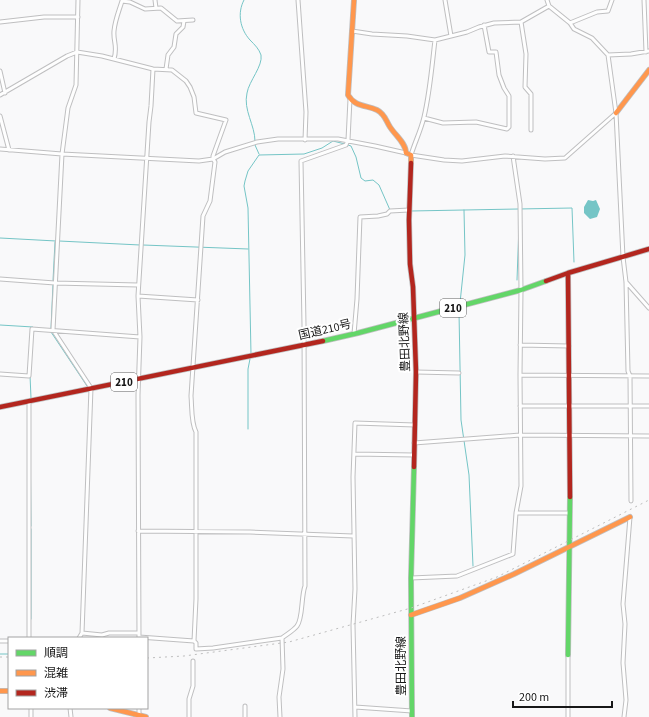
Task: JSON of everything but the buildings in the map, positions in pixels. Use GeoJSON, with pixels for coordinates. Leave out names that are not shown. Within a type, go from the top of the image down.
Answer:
{"type":"FeatureCollection","features":[{"type":"Feature","properties":{"kind":"main road"},"geometry":{"type":"LineString","coordinates":[[354,0],[348,95],[350,99],[359,105],[371,108],[383,114],[390,127],[402,142],[406,153],[411,155]]}},
{"type":"Feature","properties":{"kind":"main road"},"geometry":{"type":"LineString","coordinates":[[616,113],[649,70]]}},
{"type":"Feature","properties":{"kind":"main road","name":"豊田北野線"},"geometry":{"type":"LineString","coordinates":[[411,155],[409,210],[410,264],[413,287],[416,372],[411,578],[412,717]]}},
{"type":"Feature","properties":{"kind":"main road","name":"国道210号"},"geometry":{"type":"LineString","coordinates":[[0,407],[138,378],[254,356],[354,334],[521,290],[568,273],[649,249]]}},
{"type":"Feature","properties":{"kind":"main road"},"geometry":{"type":"LineString","coordinates":[[568,273],[570,546],[568,655]]}},
{"type":"Feature","properties":{"kind":"main road"},"geometry":{"type":"LineString","coordinates":[[411,615],[460,598],[514,574],[630,517]]}},
{"type":"Feature","properties":{"kind":"main road"},"geometry":{"type":"LineString","coordinates":[[114,709],[146,717]]}},
{"type":"Feature","properties":{"kind":"street"},"geometry":{"type":"LineString","coordinates":[[78,0],[76,85],[68,108],[62,154],[53,330],[91,388],[82,633],[80,637]]}},
{"type":"Feature","properties":{"kind":"street"},"geometry":{"type":"LineString","coordinates":[[114,59],[116,50],[114,33],[115,22],[122,0],[145,9],[161,8],[177,21],[193,20]]}},
{"type":"Feature","properties":{"kind":"street"},"geometry":{"type":"LineString","coordinates":[[155,0],[156,8]]}},
{"type":"Feature","properties":{"kind":"street"},"geometry":{"type":"LineString","coordinates":[[298,0],[306,112],[305,140]]}},
{"type":"Feature","properties":{"kind":"street"},"geometry":{"type":"LineString","coordinates":[[445,0],[451,36]]}},
{"type":"Feature","properties":{"kind":"street"},"geometry":{"type":"LineString","coordinates":[[547,0],[549,6],[570,23],[574,29],[579,33],[592,38],[608,55],[616,113],[623,257],[626,282],[628,371],[630,376],[631,406],[632,501]]}},
{"type":"Feature","properties":{"kind":"street"},"geometry":{"type":"LineString","coordinates":[[570,23],[597,12],[608,11],[612,0]]}},
{"type":"Feature","properties":{"kind":"street"},"geometry":{"type":"LineString","coordinates":[[608,55],[631,54],[647,51],[644,0]]}},
{"type":"Feature","properties":{"kind":"street"},"geometry":{"type":"LineString","coordinates":[[352,31],[435,40],[467,32],[484,25],[521,22],[549,6]]}},
{"type":"Feature","properties":{"kind":"street"},"geometry":{"type":"LineString","coordinates":[[0,22],[78,17]]}},
{"type":"Feature","properties":{"kind":"street"},"geometry":{"type":"LineString","coordinates":[[166,69],[168,55],[174,47],[176,34],[183,28],[184,21]]}},
{"type":"Feature","properties":{"kind":"street"},"geometry":{"type":"LineString","coordinates":[[521,22],[526,54],[525,87],[531,94],[531,130]]}},
{"type":"Feature","properties":{"kind":"street"},"geometry":{"type":"LineString","coordinates":[[424,118],[443,123],[476,122],[507,129],[509,127],[509,96],[499,75],[496,52],[489,52],[484,25]]}},
{"type":"Feature","properties":{"kind":"street"},"geometry":{"type":"LineString","coordinates":[[435,40],[424,118],[411,155],[444,160],[462,160],[497,156],[545,159],[565,158],[616,113]]}},
{"type":"Feature","properties":{"kind":"street"},"geometry":{"type":"LineString","coordinates":[[0,95],[67,56],[77,52],[114,59],[152,69],[166,69],[177,73],[186,81],[194,97],[196,113],[226,120],[213,159],[215,162],[210,201],[203,216],[190,396],[193,409],[193,427],[196,432],[196,599],[194,641],[196,643],[196,649],[282,638],[298,626],[305,586],[304,345],[301,161],[346,145],[348,140],[350,99]]}},
{"type":"Feature","properties":{"kind":"street"},"geometry":{"type":"LineString","coordinates":[[139,636],[138,378],[140,337],[138,285],[148,122],[151,106],[152,69]]}},
{"type":"Feature","properties":{"kind":"street"},"geometry":{"type":"LineString","coordinates":[[0,71],[5,93]]}},
{"type":"Feature","properties":{"kind":"street"},"geometry":{"type":"LineString","coordinates":[[0,116],[9,150]]}},
{"type":"Feature","properties":{"kind":"street"},"geometry":{"type":"LineString","coordinates":[[0,149],[62,154],[199,161],[213,159],[225,152],[256,142],[278,139],[338,139],[406,153]]}},
{"type":"Feature","properties":{"kind":"street"},"geometry":{"type":"LineString","coordinates":[[411,578],[457,576],[514,554],[516,513],[520,486],[521,290],[520,204],[514,156]]}},
{"type":"Feature","properties":{"kind":"street"},"geometry":{"type":"LineString","coordinates":[[354,334],[357,299],[360,217],[378,216],[386,214],[390,211],[409,210]]}},
{"type":"Feature","properties":{"kind":"street"},"geometry":{"type":"LineString","coordinates":[[0,279],[55,283],[138,285]]}},
{"type":"Feature","properties":{"kind":"street"},"geometry":{"type":"LineString","coordinates":[[626,282],[649,308]]}},
{"type":"Feature","properties":{"kind":"street"},"geometry":{"type":"LineString","coordinates":[[138,296],[198,300]]}},
{"type":"Feature","properties":{"kind":"street"},"geometry":{"type":"LineString","coordinates":[[0,374],[29,376],[32,329],[140,337]]}},
{"type":"Feature","properties":{"kind":"street"},"geometry":{"type":"LineString","coordinates":[[520,345],[569,346]]}},
{"type":"Feature","properties":{"kind":"street"},"geometry":{"type":"LineString","coordinates":[[416,372],[459,373]]}},
{"type":"Feature","properties":{"kind":"street"},"geometry":{"type":"LineString","coordinates":[[520,375],[649,376]]}},
{"type":"Feature","properties":{"kind":"street"},"geometry":{"type":"LineString","coordinates":[[29,402],[29,637]]}},
{"type":"Feature","properties":{"kind":"street"},"geometry":{"type":"LineString","coordinates":[[520,406],[649,406]]}},
{"type":"Feature","properties":{"kind":"street"},"geometry":{"type":"LineString","coordinates":[[355,717],[353,625],[355,589],[353,477],[355,423],[415,425]]}},
{"type":"Feature","properties":{"kind":"street"},"geometry":{"type":"LineString","coordinates":[[414,443],[520,435],[649,436]]}},
{"type":"Feature","properties":{"kind":"street"},"geometry":{"type":"LineString","coordinates":[[354,454],[414,455]]}},
{"type":"Feature","properties":{"kind":"street"},"geometry":{"type":"LineString","coordinates":[[516,513],[569,513]]}},
{"type":"Feature","properties":{"kind":"street"},"geometry":{"type":"LineString","coordinates":[[624,717],[626,700],[623,662],[625,624],[623,604],[630,517]]}},
{"type":"Feature","properties":{"kind":"street"},"geometry":{"type":"LineString","coordinates":[[138,531],[196,531],[354,536]]}},
{"type":"Feature","properties":{"kind":"street"},"geometry":{"type":"LineString","coordinates":[[82,633],[102,635],[109,633],[194,641]]}},
{"type":"Feature","properties":{"kind":"street"},"geometry":{"type":"LineString","coordinates":[[280,717],[279,697],[283,669],[282,638]]}},
{"type":"Feature","properties":{"kind":"street"},"geometry":{"type":"LineString","coordinates":[[568,655],[568,717]]}},
{"type":"Feature","properties":{"kind":"street"},"geometry":{"type":"LineString","coordinates":[[189,717],[189,698],[193,686],[193,661]]}},
{"type":"Feature","properties":{"kind":"street"},"geometry":{"type":"LineString","coordinates":[[245,706],[245,717]]}},
{"type":"Feature","properties":{"kind":"street"},"geometry":{"type":"LineString","coordinates":[[355,707],[412,710]]}},
{"type":"Feature","properties":{"kind":"water"},"geometry":{"type":"Polygon","coordinates":[[[588,200],[596,200],[600,209],[597,217],[590,219],[584,213],[584,207],[588,200]]]}},
{"type":"Feature","properties":{"kind":"waterway"},"geometry":{"type":"LineString","coordinates":[[244,0],[240,15],[242,26],[247,36],[257,47],[261,55],[260,64],[248,88],[246,99],[255,141]]}},
{"type":"Feature","properties":{"kind":"waterway"},"geometry":{"type":"LineString","coordinates":[[251,354],[248,208],[244,186],[248,171],[259,155],[304,154],[322,148],[333,141],[345,144]]}},
{"type":"Feature","properties":{"kind":"waterway"},"geometry":{"type":"LineString","coordinates":[[255,145],[259,154]]}},
{"type":"Feature","properties":{"kind":"waterway"},"geometry":{"type":"LineString","coordinates":[[348,145],[351,146],[356,157],[361,178],[365,181],[373,180],[379,185],[390,210]]}},
{"type":"Feature","properties":{"kind":"waterway"},"geometry":{"type":"LineString","coordinates":[[411,211],[572,208],[574,262]]}},
{"type":"Feature","properties":{"kind":"waterway"},"geometry":{"type":"LineString","coordinates":[[460,303],[465,255],[464,210]]}},
{"type":"Feature","properties":{"kind":"waterway"},"geometry":{"type":"LineString","coordinates":[[517,280],[519,225]]}},
{"type":"Feature","properties":{"kind":"waterway"},"geometry":{"type":"LineString","coordinates":[[0,238],[56,241]]}},
{"type":"Feature","properties":{"kind":"waterway"},"geometry":{"type":"LineString","coordinates":[[59,241],[140,245]]}},
{"type":"Feature","properties":{"kind":"waterway"},"geometry":{"type":"LineString","coordinates":[[53,281],[55,242]]}},
{"type":"Feature","properties":{"kind":"waterway"},"geometry":{"type":"LineString","coordinates":[[143,245],[248,249]]}},
{"type":"Feature","properties":{"kind":"waterway"},"geometry":{"type":"LineString","coordinates":[[51,329],[53,284]]}},
{"type":"Feature","properties":{"kind":"waterway"},"geometry":{"type":"LineString","coordinates":[[459,312],[461,420],[469,475],[473,566]]}},
{"type":"Feature","properties":{"kind":"waterway"},"geometry":{"type":"LineString","coordinates":[[0,325],[33,328]]}},
{"type":"Feature","properties":{"kind":"waterway"},"geometry":{"type":"LineString","coordinates":[[51,332],[87,386]]}},
{"type":"Feature","properties":{"kind":"waterway"},"geometry":{"type":"LineString","coordinates":[[248,429],[248,369],[250,359]]}},
{"type":"Feature","properties":{"kind":"waterway"},"geometry":{"type":"LineString","coordinates":[[30,375],[31,398]]}},
{"type":"Feature","properties":{"kind":"waterway"},"geometry":{"type":"LineString","coordinates":[[30,427],[31,526]]}},
{"type":"Feature","properties":{"kind":"waterway"},"geometry":{"type":"LineString","coordinates":[[31,529],[31,619]]}},
{"type":"Feature","properties":{"kind":"waterway"},"geometry":{"type":"LineString","coordinates":[[0,654],[8,654]]}},
{"type":"Feature","properties":{"kind":"railway"},"geometry":{"type":"LineString","coordinates":[[148,658],[184,656],[289,642],[411,608],[497,577],[649,500]]}},
{"type":"Feature","properties":{"kind":"railway"},"geometry":{"type":"LineString","coordinates":[[0,657],[8,657]]}},
{"type":"Feature","properties":{"kind":"traffic: fast"},"geometry":{"type":"LineString","coordinates":[[323,341],[521,290],[546,281]]}},
{"type":"Feature","properties":{"kind":"traffic: fast"},"geometry":{"type":"LineString","coordinates":[[412,717],[411,578],[414,467]]}},
{"type":"Feature","properties":{"kind":"traffic: fast"},"geometry":{"type":"LineString","coordinates":[[568,655],[570,497]]}},
{"type":"Feature","properties":{"kind":"traffic: slow"},"geometry":{"type":"LineString","coordinates":[[354,0],[348,95],[357,104],[377,110],[382,114],[402,142],[406,149],[406,153],[411,155],[411,163]]}},
{"type":"Feature","properties":{"kind":"traffic: slow"},"geometry":{"type":"LineString","coordinates":[[616,113],[649,70]]}},
{"type":"Feature","properties":{"kind":"traffic: slow"},"geometry":{"type":"LineString","coordinates":[[411,615],[460,598],[514,574],[630,517]]}},
{"type":"Feature","properties":{"kind":"traffic: slow"},"geometry":{"type":"LineString","coordinates":[[0,691],[8,691]]}},
{"type":"Feature","properties":{"kind":"traffic: slow"},"geometry":{"type":"LineString","coordinates":[[114,709],[146,717]]}},
{"type":"Feature","properties":{"kind":"traffic: jam"},"geometry":{"type":"LineString","coordinates":[[411,163],[409,220],[410,264],[413,287],[416,372],[414,467]]}},
{"type":"Feature","properties":{"kind":"traffic: jam"},"geometry":{"type":"LineString","coordinates":[[546,281],[649,249]]}},
{"type":"Feature","properties":{"kind":"traffic: jam"},"geometry":{"type":"LineString","coordinates":[[568,273],[570,497]]}},
{"type":"Feature","properties":{"kind":"traffic: jam"},"geometry":{"type":"LineString","coordinates":[[0,407],[323,341]]}}]}
